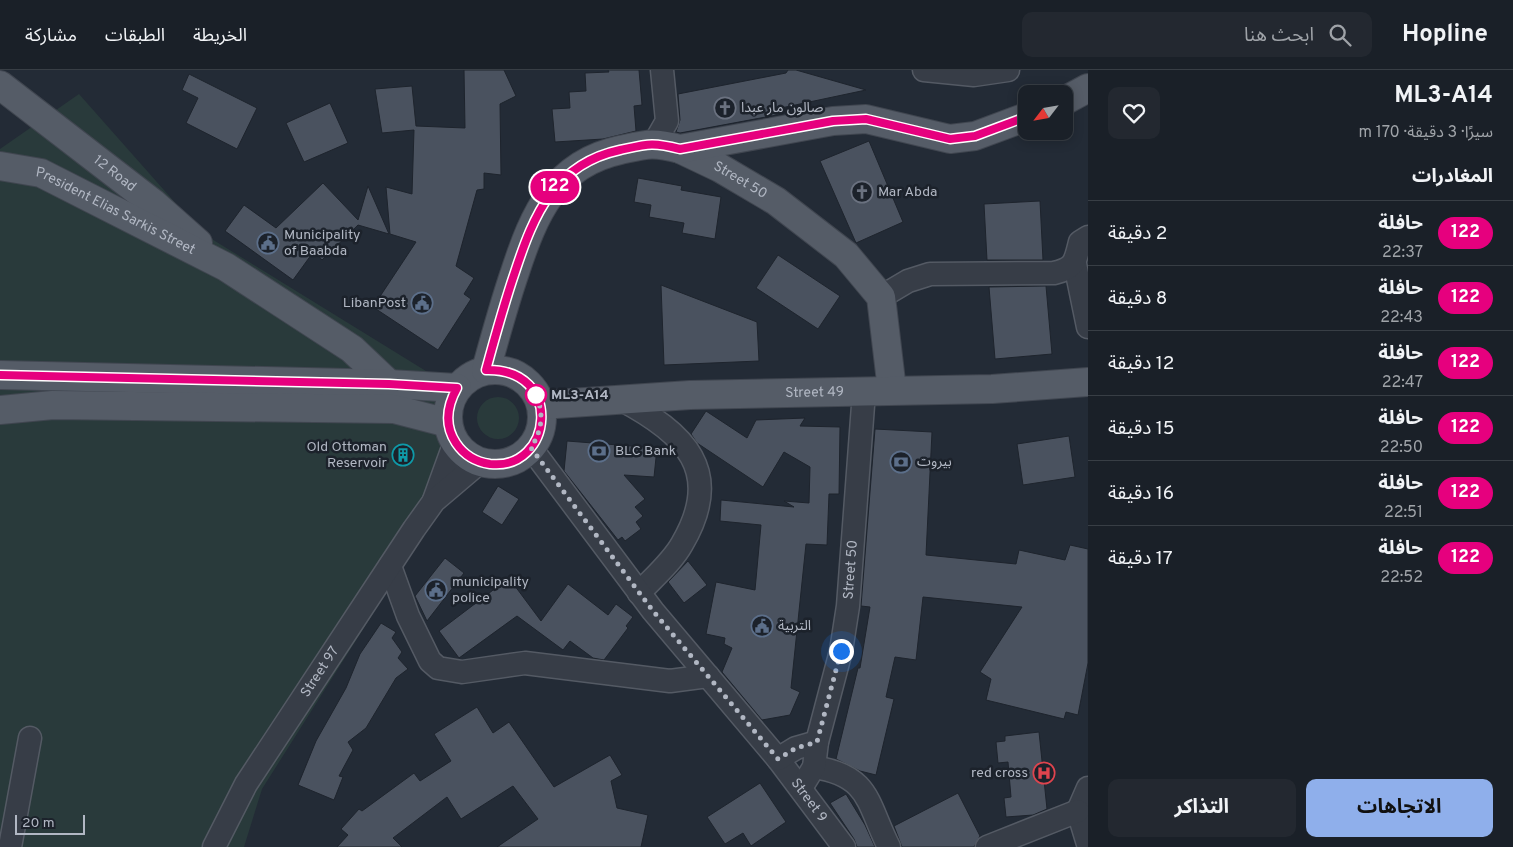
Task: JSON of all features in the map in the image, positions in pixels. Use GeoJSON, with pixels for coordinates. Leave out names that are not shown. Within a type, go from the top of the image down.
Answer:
{"type":"FeatureCollection","features":[{"type":"Feature","properties":{"kind":"main road","name":"12 Road"},"geometry":{"type":"LineString","coordinates":[[0,85],[153,203],[226,267]]}},
{"type":"Feature","properties":{"kind":"main road"},"geometry":{"type":"LineString","coordinates":[[1073,96],[1088,88]]}},
{"type":"Feature","properties":{"kind":"main road"},"geometry":{"type":"LineString","coordinates":[[486,370],[500,316],[530,228],[552,190],[563,178],[593,158],[606,153],[667,146],[833,121],[866,119],[950,139],[975,136],[1018,120]]}},
{"type":"Feature","properties":{"kind":"main road","name":"Street 50"},"geometry":{"type":"LineString","coordinates":[[667,146],[720,168],[776,201],[846,255],[881,297]]}},
{"type":"Feature","properties":{"kind":"main road","name":"President Elias Sarkis Street"},"geometry":{"type":"LineString","coordinates":[[0,166],[41,173],[226,267]]}},
{"type":"Feature","properties":{"kind":"main road"},"geometry":{"type":"LineString","coordinates":[[226,267],[352,349],[392,396],[451,432],[471,458],[480,462],[497,464],[510,462],[522,456],[531,448],[539,434],[542,420],[541,404],[535,392],[526,381],[514,373],[486,370],[475,374],[457,388],[449,405],[451,432]]}},
{"type":"Feature","properties":{"kind":"main road"},"geometry":{"type":"LineString","coordinates":[[881,297],[892,390]]}},
{"type":"Feature","properties":{"kind":"main road"},"geometry":{"type":"LineString","coordinates":[[0,375],[392,396]]}},
{"type":"Feature","properties":{"kind":"main road","name":"Street 49"},"geometry":{"type":"LineString","coordinates":[[541,404],[700,394],[992,389],[1088,382]]}},
{"type":"Feature","properties":{"kind":"main road"},"geometry":{"type":"LineString","coordinates":[[0,410],[53,405],[392,396],[457,388]]}},
{"type":"Feature","properties":{"kind":"street"},"geometry":{"type":"LineString","coordinates":[[662,70],[667,121],[667,146]]}},
{"type":"Feature","properties":{"kind":"street"},"geometry":{"type":"LineString","coordinates":[[924,70],[974,75],[1008,70]]}},
{"type":"Feature","properties":{"kind":"street"},"geometry":{"type":"LineString","coordinates":[[1088,237],[1080,242],[1075,264],[1088,327]]}},
{"type":"Feature","properties":{"kind":"street"},"geometry":{"type":"LineString","coordinates":[[881,297],[908,281],[930,274],[1054,273],[1066,270],[1075,264]]}},
{"type":"Feature","properties":{"kind":"street","name":"Street 50"},"geometry":{"type":"LineString","coordinates":[[802,788],[814,767],[817,742],[841,651],[848,606],[864,392]]}},
{"type":"Feature","properties":{"kind":"street"},"geometry":{"type":"LineString","coordinates":[[620,400],[666,427],[688,452],[700,474],[701,503],[682,545],[639,593]]}},
{"type":"Feature","properties":{"kind":"street","name":"Street 97"},"geometry":{"type":"LineString","coordinates":[[434,501],[451,432]]}},
{"type":"Feature","properties":{"kind":"street","name":"Street 9"},"geometry":{"type":"LineString","coordinates":[[531,448],[639,593],[802,788],[844,847]]}},
{"type":"Feature","properties":{"kind":"street","name":"Street 97"},"geometry":{"type":"LineString","coordinates":[[214,847],[246,784],[434,501],[480,462]]}},
{"type":"Feature","properties":{"kind":"street"},"geometry":{"type":"LineString","coordinates":[[390,566],[408,616],[430,661],[438,668],[462,672],[525,662],[670,681],[708,676]]}},
{"type":"Feature","properties":{"kind":"street"},"geometry":{"type":"LineString","coordinates":[[10,847],[30,738]]}},
{"type":"Feature","properties":{"kind":"street"},"geometry":{"type":"LineString","coordinates":[[778,759],[796,748],[817,742]]}},
{"type":"Feature","properties":{"kind":"street"},"geometry":{"type":"LineString","coordinates":[[814,767],[837,770],[856,783],[874,808],[889,847]]}},
{"type":"Feature","properties":{"kind":"street"},"geometry":{"type":"LineString","coordinates":[[1088,788],[1078,811],[1088,844]]}},
{"type":"Feature","properties":{"kind":"street"},"geometry":{"type":"LineString","coordinates":[[987,847],[1078,811]]}},
{"type":"Feature","properties":{"kind":"shaded area"},"geometry":{"type":"Polygon","coordinates":[[[79,94],[202,233],[447,384],[465,468],[262,789],[244,847],[0,847],[0,149],[79,94]]]}},
{"type":"Feature","properties":{"kind":"shaded area"},"geometry":{"type":"Polygon","coordinates":[[[502,397],[510,400],[516,406],[519,418],[516,430],[510,436],[494,439],[486,436],[480,430],[477,414],[480,406],[486,400],[502,397]]]}},
{"type":"Feature","properties":{"kind":"building"},"geometry":{"type":"Polygon","coordinates":[[[464,70],[504,70],[516,96],[500,104],[501,175],[484,173],[484,189],[477,190],[456,266],[474,278],[464,294],[471,299],[438,350],[373,307],[416,242],[390,234],[386,187],[412,194],[414,130],[382,133],[375,89],[412,86],[416,126],[465,128],[464,70]]]}},
{"type":"Feature","properties":{"kind":"building"},"geometry":{"type":"Polygon","coordinates":[[[608,70],[639,70],[642,105],[634,106],[636,131],[603,139],[555,142],[552,109],[570,108],[569,92],[586,91],[585,73],[609,72],[608,70]]]}},
{"type":"Feature","properties":{"kind":"building","name":"صالون مار عبدا"},"geometry":{"type":"Polygon","coordinates":[[[788,70],[796,70],[866,90],[781,108],[782,114],[680,133],[676,132],[680,120],[678,94],[786,73],[788,70]]]}},
{"type":"Feature","properties":{"kind":"building"},"geometry":{"type":"Polygon","coordinates":[[[189,74],[257,108],[237,149],[186,123],[198,98],[182,90],[189,74]]]}},
{"type":"Feature","properties":{"kind":"building"},"geometry":{"type":"Polygon","coordinates":[[[330,103],[348,143],[304,162],[286,123],[330,103]]]}},
{"type":"Feature","properties":{"kind":"building","name":"Mar Abda"},"geometry":{"type":"Polygon","coordinates":[[[869,141],[903,222],[856,243],[820,161],[869,141]]]}},
{"type":"Feature","properties":{"kind":"building"},"geometry":{"type":"Polygon","coordinates":[[[638,178],[682,186],[681,190],[721,197],[715,239],[682,233],[684,223],[649,217],[651,205],[634,202],[638,178]]]}},
{"type":"Feature","properties":{"kind":"building"},"geometry":{"type":"Polygon","coordinates":[[[323,183],[358,220],[368,186],[389,234],[358,225],[322,260],[314,251],[293,280],[225,231],[244,205],[276,228],[323,183]]]}},
{"type":"Feature","properties":{"kind":"building"},"geometry":{"type":"Polygon","coordinates":[[[1040,201],[1043,260],[987,260],[984,204],[1040,201]]]}},
{"type":"Feature","properties":{"kind":"building"},"geometry":{"type":"Polygon","coordinates":[[[778,255],[840,296],[818,329],[756,288],[778,255]]]}},
{"type":"Feature","properties":{"kind":"building"},"geometry":{"type":"Polygon","coordinates":[[[661,285],[757,322],[759,361],[664,365],[661,285]]]}},
{"type":"Feature","properties":{"kind":"building"},"geometry":{"type":"Polygon","coordinates":[[[1046,286],[1052,354],[995,359],[989,287],[1046,286]]]}},
{"type":"Feature","properties":{"kind":"building"},"geometry":{"type":"Polygon","coordinates":[[[706,411],[747,438],[756,420],[805,418],[800,426],[840,427],[839,494],[829,494],[827,545],[806,544],[791,688],[800,692],[790,715],[762,720],[722,672],[732,648],[724,644],[725,638],[706,634],[716,582],[755,590],[761,525],[720,521],[721,500],[794,507],[784,501],[809,503],[810,467],[784,452],[763,487],[697,443],[691,434],[706,411]]]}},
{"type":"Feature","properties":{"kind":"building"},"geometry":{"type":"Polygon","coordinates":[[[875,429],[932,432],[926,555],[1016,564],[1019,550],[1065,560],[1070,545],[1088,549],[1088,663],[1078,715],[1066,712],[1064,719],[986,700],[991,679],[980,672],[1022,607],[923,597],[916,660],[895,657],[886,697],[894,699],[876,775],[860,771],[836,759],[858,668],[860,668],[870,607],[861,606],[875,429]]]}},
{"type":"Feature","properties":{"kind":"building"},"geometry":{"type":"Polygon","coordinates":[[[1069,436],[1075,477],[1023,485],[1017,444],[1069,436]]]}},
{"type":"Feature","properties":{"kind":"building"},"geometry":{"type":"Polygon","coordinates":[[[567,441],[657,448],[654,477],[624,475],[645,499],[635,507],[643,516],[636,522],[641,529],[625,541],[622,537],[618,540],[564,471],[567,441]]]}},
{"type":"Feature","properties":{"kind":"building"},"geometry":{"type":"Polygon","coordinates":[[[498,486],[519,499],[502,525],[482,512],[498,486]]]}},
{"type":"Feature","properties":{"kind":"building","name":"municipality police"},"geometry":{"type":"Polygon","coordinates":[[[445,558],[464,573],[427,621],[415,596],[445,558]]]}},
{"type":"Feature","properties":{"kind":"building"},"geometry":{"type":"Polygon","coordinates":[[[688,561],[707,585],[684,603],[668,582],[688,561]]]}},
{"type":"Feature","properties":{"kind":"building"},"geometry":{"type":"Polygon","coordinates":[[[509,578],[541,621],[568,584],[608,615],[616,604],[633,617],[626,626],[628,628],[604,660],[593,658],[570,641],[563,650],[517,616],[459,658],[439,631],[509,578]]]}},
{"type":"Feature","properties":{"kind":"building"},"geometry":{"type":"Polygon","coordinates":[[[381,623],[396,632],[392,638],[402,652],[398,658],[408,669],[396,678],[366,728],[348,742],[353,750],[339,776],[343,777],[334,800],[298,785],[316,741],[346,688],[360,654],[381,623]]]}},
{"type":"Feature","properties":{"kind":"building"},"geometry":{"type":"Polygon","coordinates":[[[477,707],[493,733],[509,722],[554,787],[610,755],[622,775],[611,781],[617,808],[648,815],[641,847],[497,847],[538,819],[513,786],[461,819],[447,797],[393,838],[402,847],[337,847],[348,835],[341,829],[359,809],[362,811],[414,773],[420,781],[451,761],[434,734],[477,707]]]}},
{"type":"Feature","properties":{"kind":"building"},"geometry":{"type":"Polygon","coordinates":[[[1039,732],[1047,809],[1033,815],[1006,817],[1004,798],[1011,797],[1008,762],[998,763],[996,742],[1005,741],[1005,736],[1039,732]]]}},
{"type":"Feature","properties":{"kind":"building"},"geometry":{"type":"Polygon","coordinates":[[[760,783],[786,822],[751,846],[743,833],[725,844],[707,817],[760,783]]]}},
{"type":"Feature","properties":{"kind":"building"},"geometry":{"type":"Polygon","coordinates":[[[958,793],[980,836],[974,847],[902,847],[894,826],[958,793]]]}},
{"type":"Feature","properties":{"kind":"building"},"geometry":{"type":"Polygon","coordinates":[[[846,794],[865,825],[875,847],[857,847],[854,839],[830,803],[846,794]]]}},
{"type":"Feature","properties":{"kind":"bus line","name":"122"},"geometry":{"type":"LineString","coordinates":[[0,375],[255,380],[457,388],[448,410],[448,423],[452,437],[460,449],[471,458],[484,463],[510,462],[522,456],[531,448],[539,434],[542,420],[541,404],[535,392],[526,381],[514,373],[486,370],[500,316],[530,228],[552,190],[563,178],[579,167],[593,158],[606,153],[655,142],[680,149],[833,121],[866,119],[894,124],[921,134],[950,139],[975,136],[1018,120]]}},
{"type":"Feature","properties":{"kind":"place","name":"صالون مار عبدا"},"geometry":{"type":"Point","coordinates":[725,108]}},
{"type":"Feature","properties":{"kind":"place","name":"Mar Abda"},"geometry":{"type":"Point","coordinates":[862,192]}},
{"type":"Feature","properties":{"kind":"place","name":"Municipality of Baabda"},"geometry":{"type":"Point","coordinates":[268,243]}},
{"type":"Feature","properties":{"kind":"place","name":"LibanPost"},"geometry":{"type":"Point","coordinates":[422,303]}},
{"type":"Feature","properties":{"kind":"place","name":"ML3-A14"},"geometry":{"type":"Point","coordinates":[536,395]}},
{"type":"Feature","properties":{"kind":"place","name":"BLC Bank"},"geometry":{"type":"Point","coordinates":[599,451]}},
{"type":"Feature","properties":{"kind":"place","name":"Old Ottoman Reservoir"},"geometry":{"type":"Point","coordinates":[403,455]}},
{"type":"Feature","properties":{"kind":"place","name":"بيروت"},"geometry":{"type":"Point","coordinates":[901,462]}},
{"type":"Feature","properties":{"kind":"place","name":"municipality police"},"geometry":{"type":"Point","coordinates":[436,590]}},
{"type":"Feature","properties":{"kind":"place","name":"التربية"},"geometry":{"type":"Point","coordinates":[762,626]}},
{"type":"Feature","properties":{"kind":"place","name":"red cross"},"geometry":{"type":"Point","coordinates":[1044,773]}},
{"type":"Feature","properties":{"kind":"route"},"geometry":{"type":"LineString","coordinates":[[536,395],[535,392],[541,404],[542,420],[539,434],[531,448],[653,611],[778,759],[796,748],[817,742],[841,651]]}}]}
